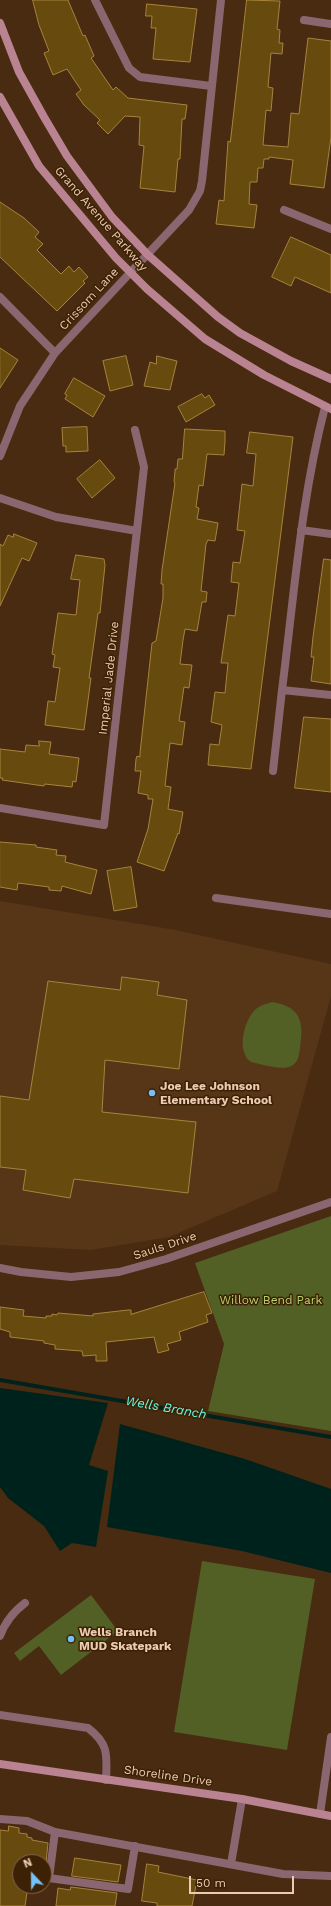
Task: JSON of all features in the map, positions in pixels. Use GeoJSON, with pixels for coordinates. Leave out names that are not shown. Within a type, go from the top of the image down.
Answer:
{"type":"FeatureCollection","features":[{"type":"Feature","properties":{"kind":"street"},"geometry":{"type":"LineString","coordinates":[[95,0],[129,68],[140,77],[211,86]]}},
{"type":"Feature","properties":{"kind":"street","name":"Crissom Lane"},"geometry":{"type":"LineString","coordinates":[[0,456],[20,406],[55,353],[189,210],[200,191],[221,0]]}},
{"type":"Feature","properties":{"kind":"street"},"geometry":{"type":"LineString","coordinates":[[304,20],[331,24]]}},
{"type":"Feature","properties":{"kind":"street","name":"Grand Avenue Parkway"},"geometry":{"type":"LineString","coordinates":[[0,23],[20,72],[68,156],[112,217],[148,255],[185,290],[240,333],[291,361],[331,379]]}},
{"type":"Feature","properties":{"kind":"street","name":"Grand Avenue Parkway"},"geometry":{"type":"LineString","coordinates":[[0,97],[39,166],[130,273],[205,339],[264,376],[328,408]]}},
{"type":"Feature","properties":{"kind":"street"},"geometry":{"type":"LineString","coordinates":[[284,210],[331,229]]}},
{"type":"Feature","properties":{"kind":"street"},"geometry":{"type":"LineString","coordinates":[[0,297],[55,353]]}},
{"type":"Feature","properties":{"kind":"street"},"geometry":{"type":"LineString","coordinates":[[272,771],[301,530],[315,448],[328,408]]}},
{"type":"Feature","properties":{"kind":"street","name":"Imperial Jade Drive"},"geometry":{"type":"LineString","coordinates":[[0,808],[104,825],[144,467],[135,430]]}},
{"type":"Feature","properties":{"kind":"street"},"geometry":{"type":"LineString","coordinates":[[0,498],[56,517],[137,531]]}},
{"type":"Feature","properties":{"kind":"street"},"geometry":{"type":"LineString","coordinates":[[301,530],[331,534]]}},
{"type":"Feature","properties":{"kind":"street"},"geometry":{"type":"LineString","coordinates":[[282,690],[331,695]]}},
{"type":"Feature","properties":{"kind":"street"},"geometry":{"type":"LineString","coordinates":[[216,898],[331,914]]}},
{"type":"Feature","properties":{"kind":"street","name":"Sauls Drive"},"geometry":{"type":"LineString","coordinates":[[0,1268],[21,1272],[72,1277],[119,1272],[166,1259],[331,1202]]}},
{"type":"Feature","properties":{"kind":"street"},"geometry":{"type":"LineString","coordinates":[[0,1636],[3,1627],[15,1610],[25,1603]]}},
{"type":"Feature","properties":{"kind":"street"},"geometry":{"type":"LineString","coordinates":[[0,1715],[88,1728],[105,1746],[107,1754],[106,1780]]}},
{"type":"Feature","properties":{"kind":"street"},"geometry":{"type":"LineString","coordinates":[[320,1814],[329,1766],[331,1737]]}},
{"type":"Feature","properties":{"kind":"street","name":"Shoreline Drive"},"geometry":{"type":"LineString","coordinates":[[0,1764],[242,1799],[331,1816]]}},
{"type":"Feature","properties":{"kind":"street"},"geometry":{"type":"LineString","coordinates":[[231,1864],[242,1799]]}},
{"type":"Feature","properties":{"kind":"street"},"geometry":{"type":"LineString","coordinates":[[0,1819],[27,1821],[55,1832],[283,1874],[331,1876]]}},
{"type":"Feature","properties":{"kind":"street"},"geometry":{"type":"LineString","coordinates":[[55,1832],[49,1878],[128,1889],[135,1846]]}},
{"type":"Feature","properties":{"kind":"shaded area","name":"Joe Lee Johnson Elementary School"},"geometry":{"type":"Polygon","coordinates":[[[0,901],[176,930],[331,964],[331,996],[277,1191],[169,1237],[91,1250],[0,1245],[0,901]]]}},
{"type":"Feature","properties":{"kind":"green space"},"geometry":{"type":"Polygon","coordinates":[[[272,1002],[282,1004],[295,1012],[301,1023],[301,1038],[298,1057],[296,1062],[289,1067],[278,1068],[251,1062],[246,1057],[244,1051],[243,1036],[251,1015],[259,1007],[272,1002]]]}},
{"type":"Feature","properties":{"kind":"green space","name":"Willow Bend Park"},"geometry":{"type":"Polygon","coordinates":[[[331,1216],[331,1431],[208,1411],[224,1344],[195,1263],[331,1216]]]}},
{"type":"Feature","properties":{"kind":"green space"},"geometry":{"type":"Polygon","coordinates":[[[202,1561],[315,1579],[287,1750],[174,1732],[202,1561]]]}},
{"type":"Feature","properties":{"kind":"green space","name":"Wells Branch MUD Skatepark"},"geometry":{"type":"Polygon","coordinates":[[[91,1595],[118,1631],[61,1675],[39,1646],[20,1661],[14,1653],[91,1595]]]}},
{"type":"Feature","properties":{"kind":"water"},"geometry":{"type":"Polygon","coordinates":[[[0,1388],[108,1403],[89,1465],[108,1471],[96,1547],[72,1543],[60,1551],[44,1526],[8,1498],[0,1487],[0,1388]]]}},
{"type":"Feature","properties":{"kind":"water"},"geometry":{"type":"Polygon","coordinates":[[[120,1424],[245,1459],[331,1489],[331,1573],[242,1551],[107,1527],[120,1424]]]}},
{"type":"Feature","properties":{"kind":"building"},"geometry":{"type":"Polygon","coordinates":[[[33,0],[68,0],[83,36],[85,35],[94,56],[91,58],[113,90],[116,87],[128,98],[187,105],[185,119],[182,119],[180,159],[178,159],[175,192],[140,188],[144,146],[139,145],[140,117],[125,116],[108,134],[97,123],[100,120],[84,105],[76,94],[81,90],[67,69],[53,75],[44,53],[49,51],[39,25],[33,0]]]}},
{"type":"Feature","properties":{"kind":"building"},"geometry":{"type":"Polygon","coordinates":[[[247,0],[280,1],[277,29],[280,30],[279,43],[283,43],[282,54],[271,53],[268,87],[273,88],[271,111],[266,110],[263,145],[288,147],[291,113],[299,114],[308,38],[331,41],[331,137],[324,188],[290,184],[293,160],[269,157],[269,159],[264,159],[263,168],[258,168],[257,182],[250,182],[249,204],[257,205],[254,228],[216,224],[219,200],[224,201],[228,141],[230,142],[247,0]]]}},
{"type":"Feature","properties":{"kind":"building"},"geometry":{"type":"Polygon","coordinates":[[[147,4],[197,9],[190,62],[153,59],[156,28],[151,28],[152,16],[146,16],[147,4]]]}},
{"type":"Feature","properties":{"kind":"building"},"geometry":{"type":"Polygon","coordinates":[[[0,202],[24,218],[39,232],[35,237],[43,244],[37,250],[61,274],[69,266],[74,272],[79,267],[88,277],[83,281],[85,283],[57,311],[0,257],[0,202]]]}},
{"type":"Feature","properties":{"kind":"building"},"geometry":{"type":"Polygon","coordinates":[[[291,237],[331,255],[331,293],[295,277],[291,286],[272,277],[291,237]]]}},
{"type":"Feature","properties":{"kind":"building"},"geometry":{"type":"Polygon","coordinates":[[[0,348],[18,360],[0,388],[0,348]]]}},
{"type":"Feature","properties":{"kind":"building"},"geometry":{"type":"Polygon","coordinates":[[[126,356],[133,385],[110,391],[103,361],[126,356]]]}},
{"type":"Feature","properties":{"kind":"building"},"geometry":{"type":"Polygon","coordinates":[[[157,356],[177,361],[170,390],[144,386],[150,362],[156,364],[157,356]]]}},
{"type":"Feature","properties":{"kind":"building"},"geometry":{"type":"Polygon","coordinates":[[[74,378],[105,396],[93,417],[65,399],[67,395],[65,394],[74,378]]]}},
{"type":"Feature","properties":{"kind":"building"},"geometry":{"type":"Polygon","coordinates":[[[202,394],[205,398],[209,395],[215,405],[186,422],[178,407],[202,394]]]}},
{"type":"Feature","properties":{"kind":"building"},"geometry":{"type":"Polygon","coordinates":[[[87,427],[88,451],[66,452],[66,446],[63,446],[62,428],[87,427]]]}},
{"type":"Feature","properties":{"kind":"building"},"geometry":{"type":"Polygon","coordinates":[[[185,429],[225,431],[225,441],[224,455],[207,454],[203,486],[199,485],[196,507],[199,508],[197,519],[218,523],[215,541],[208,540],[206,544],[201,591],[207,592],[206,602],[202,602],[197,631],[185,629],[183,640],[180,664],[192,665],[189,688],[184,687],[179,721],[185,722],[182,745],[170,743],[165,786],[171,787],[168,809],[183,812],[179,834],[178,833],[164,871],[137,862],[148,829],[153,799],[148,799],[148,795],[138,793],[141,771],[135,771],[137,756],[140,757],[152,643],[156,641],[163,598],[163,584],[161,584],[162,570],[175,483],[175,469],[177,469],[178,459],[182,459],[185,429]]]}},
{"type":"Feature","properties":{"kind":"building"},"geometry":{"type":"Polygon","coordinates":[[[250,432],[293,437],[251,769],[208,765],[210,744],[219,745],[222,725],[211,722],[215,692],[225,693],[228,663],[221,663],[228,615],[235,616],[239,583],[231,582],[233,562],[240,563],[245,531],[237,530],[242,484],[253,486],[256,454],[247,453],[250,432]]]}},
{"type":"Feature","properties":{"kind":"building"},"geometry":{"type":"Polygon","coordinates":[[[100,460],[115,478],[92,498],[77,479],[100,460]]]}},
{"type":"Feature","properties":{"kind":"building"},"geometry":{"type":"Polygon","coordinates":[[[14,534],[37,543],[29,561],[22,558],[0,606],[0,544],[3,546],[8,535],[13,537],[14,534]]]}},
{"type":"Feature","properties":{"kind":"building"},"geometry":{"type":"Polygon","coordinates":[[[76,555],[104,559],[105,565],[100,613],[98,613],[89,678],[91,678],[84,730],[45,725],[48,701],[55,702],[60,668],[53,667],[55,655],[52,654],[58,613],[76,615],[80,580],[71,579],[76,555]]]}},
{"type":"Feature","properties":{"kind":"building"},"geometry":{"type":"Polygon","coordinates":[[[324,559],[331,560],[331,684],[311,681],[314,657],[311,657],[313,637],[324,559]]]}},
{"type":"Feature","properties":{"kind":"building"},"geometry":{"type":"Polygon","coordinates":[[[304,717],[331,719],[331,792],[295,788],[304,717]]]}},
{"type":"Feature","properties":{"kind":"building"},"geometry":{"type":"Polygon","coordinates":[[[39,741],[51,742],[49,754],[79,758],[76,782],[73,781],[72,787],[45,784],[44,786],[2,780],[3,778],[0,778],[0,749],[25,752],[26,745],[39,746],[39,741]]]}},
{"type":"Feature","properties":{"kind":"building"},"geometry":{"type":"Polygon","coordinates":[[[0,842],[36,845],[36,847],[57,850],[56,855],[66,856],[65,862],[97,870],[91,894],[62,886],[61,891],[49,890],[49,887],[18,883],[17,890],[0,887],[0,842]]]}},
{"type":"Feature","properties":{"kind":"building"},"geometry":{"type":"Polygon","coordinates":[[[131,867],[137,907],[114,911],[107,871],[131,867]]]}},
{"type":"Feature","properties":{"kind":"building"},"geometry":{"type":"Polygon","coordinates":[[[122,977],[159,982],[157,995],[187,1000],[179,1069],[105,1060],[102,1112],[196,1122],[188,1193],[74,1179],[70,1198],[23,1190],[26,1170],[0,1167],[0,1096],[29,1100],[48,981],[120,990],[122,977]]]}},
{"type":"Feature","properties":{"kind":"building"},"geometry":{"type":"Polygon","coordinates":[[[204,1292],[212,1313],[206,1315],[208,1322],[179,1332],[181,1340],[167,1344],[169,1350],[158,1353],[154,1337],[106,1342],[107,1361],[96,1361],[96,1355],[83,1356],[82,1351],[55,1349],[55,1345],[44,1343],[44,1341],[10,1337],[10,1332],[0,1329],[0,1307],[24,1310],[23,1316],[46,1318],[46,1316],[52,1316],[52,1314],[57,1315],[58,1313],[93,1316],[93,1314],[131,1310],[131,1314],[204,1292]]]}},
{"type":"Feature","properties":{"kind":"building"},"geometry":{"type":"Polygon","coordinates":[[[9,1826],[19,1828],[19,1833],[27,1834],[27,1837],[32,1838],[32,1840],[48,1843],[47,1854],[12,1854],[12,1894],[27,1894],[25,1906],[0,1906],[0,1830],[8,1831],[9,1826]]]}},
{"type":"Feature","properties":{"kind":"building"},"geometry":{"type":"Polygon","coordinates":[[[75,1858],[121,1865],[118,1882],[72,1876],[75,1858]]]}},
{"type":"Feature","properties":{"kind":"building"},"geometry":{"type":"Polygon","coordinates":[[[147,1864],[159,1866],[158,1872],[197,1880],[192,1906],[157,1906],[157,1903],[142,1901],[147,1864]]]}},
{"type":"Feature","properties":{"kind":"building"},"geometry":{"type":"Polygon","coordinates":[[[71,1887],[117,1893],[115,1906],[56,1906],[58,1888],[70,1890],[71,1887]]]}},
{"type":"Feature","properties":{"kind":"waterway","name":"Wells Branch"},"geometry":{"type":"LineString","coordinates":[[0,1380],[331,1437]]}},
{"type":"Feature","properties":{"kind":"place","name":"Joe Lee Johnson Elementary School"},"geometry":{"type":"Point","coordinates":[152,1093]}},
{"type":"Feature","properties":{"kind":"place","name":"Wells Branch MUD Skatepark"},"geometry":{"type":"Point","coordinates":[71,1639]}}]}
